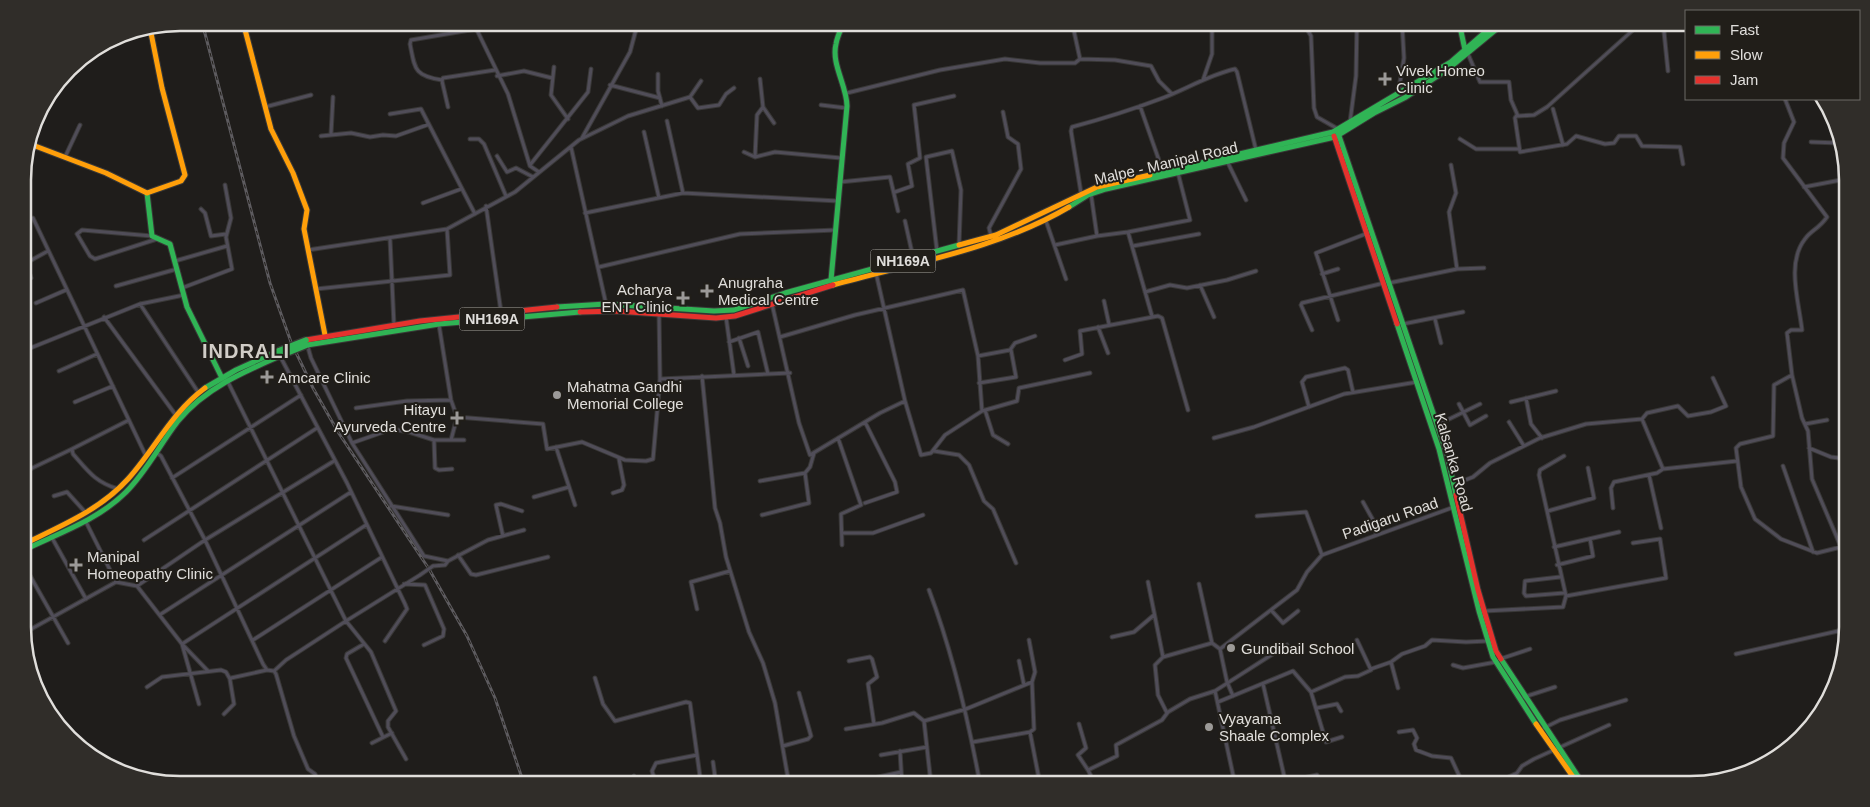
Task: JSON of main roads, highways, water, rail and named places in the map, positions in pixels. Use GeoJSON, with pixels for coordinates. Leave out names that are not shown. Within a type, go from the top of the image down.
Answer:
{"type":"FeatureCollection","features":[{"type":"Feature","properties":{"kind":"main road"},"geometry":{"type":"LineString","coordinates":[[1461,31],[1466,52]]}},
{"type":"Feature","properties":{"kind":"main road","name":"Malpe - Manipal Road"},"geometry":{"type":"LineString","coordinates":[[31,546],[85,516],[110,506],[126,492],[157,452],[188,406],[224,378],[307,342],[520,313],[606,304],[724,311],[876,273],[994,241],[1045,221],[1091,192],[1256,150],[1336,132],[1350,122],[1398,96],[1466,52],[1488,31]]}},
{"type":"Feature","properties":{"kind":"main road","name":"Malpe - Manipal Road"},"geometry":{"type":"LineString","coordinates":[[325,335],[501,312],[599,311],[726,317],[772,304],[786,296],[831,280],[991,236],[1051,211],[1082,193],[1227,162],[1336,132],[1406,97],[1493,31]]}},
{"type":"Feature","properties":{"kind":"main road"},"geometry":{"type":"LineString","coordinates":[[246,32],[276,143],[293,173],[307,210],[304,229],[325,335]]}},
{"type":"Feature","properties":{"kind":"main road"},"geometry":{"type":"LineString","coordinates":[[831,280],[847,93],[838,66],[835,46],[840,32]]}},
{"type":"Feature","properties":{"kind":"main road"},"geometry":{"type":"LineString","coordinates":[[35,146],[148,192],[181,181],[184,175],[162,88],[151,34]]}},
{"type":"Feature","properties":{"kind":"main road"},"geometry":{"type":"LineString","coordinates":[[1336,132],[1437,425],[1455,484],[1484,611],[1499,662],[1524,697],[1556,749],[1577,775]]}},
{"type":"Feature","properties":{"kind":"main road","name":"Kalsanka Road"},"geometry":{"type":"LineString","coordinates":[[1336,132],[1368,233],[1387,283],[1439,449],[1488,641],[1499,662],[1572,775]]}},
{"type":"Feature","properties":{"kind":"main road"},"geometry":{"type":"LineString","coordinates":[[148,192],[154,238],[170,244],[192,320],[224,378]]}},
{"type":"Feature","properties":{"kind":"main road","name":"NH169A"},"geometry":{"type":"LineString","coordinates":[[307,342],[325,335]]}},
{"type":"Feature","properties":{"kind":"main road","name":"NH169A"},"geometry":{"type":"LineString","coordinates":[[31,541],[85,516],[119,489],[146,456],[175,415],[188,406],[198,392],[224,378]]}},
{"type":"Feature","properties":{"kind":"railway"},"geometry":{"type":"LineString","coordinates":[[205,32],[270,283],[291,342],[313,388],[338,432],[429,569],[467,636],[495,698],[521,776]]}},
{"type":"Feature","properties":{"kind":"place","name":"Vivek Homeo Clinic"},"geometry":{"type":"Point","coordinates":[1385,79]}},
{"type":"Feature","properties":{"kind":"place","name":"Anugraha Medical Centre"},"geometry":{"type":"Point","coordinates":[707,291]}},
{"type":"Feature","properties":{"kind":"place","name":"Acharya ENT Clinic"},"geometry":{"type":"Point","coordinates":[683,298]}},
{"type":"Feature","properties":{"kind":"place","name":"Amcare Clinic"},"geometry":{"type":"Point","coordinates":[267,377]}},
{"type":"Feature","properties":{"kind":"place","name":"Mahatma Gandhi Memorial College"},"geometry":{"type":"Point","coordinates":[557,395]}},
{"type":"Feature","properties":{"kind":"place","name":"Hitayu Ayurveda Centre"},"geometry":{"type":"Point","coordinates":[457,418]}},
{"type":"Feature","properties":{"kind":"place","name":"Manipal Homeopathy Clinic"},"geometry":{"type":"Point","coordinates":[76,565]}},
{"type":"Feature","properties":{"kind":"place","name":"Gundibail School"},"geometry":{"type":"Point","coordinates":[1231,648]}},
{"type":"Feature","properties":{"kind":"place","name":"Vyayama Shaale Complex"},"geometry":{"type":"Point","coordinates":[1209,727]}},
{"type":"Feature","properties":{"kind":"district","name":"INDRALI"},"geometry":{"type":"Point","coordinates":[246,351]}}]}
